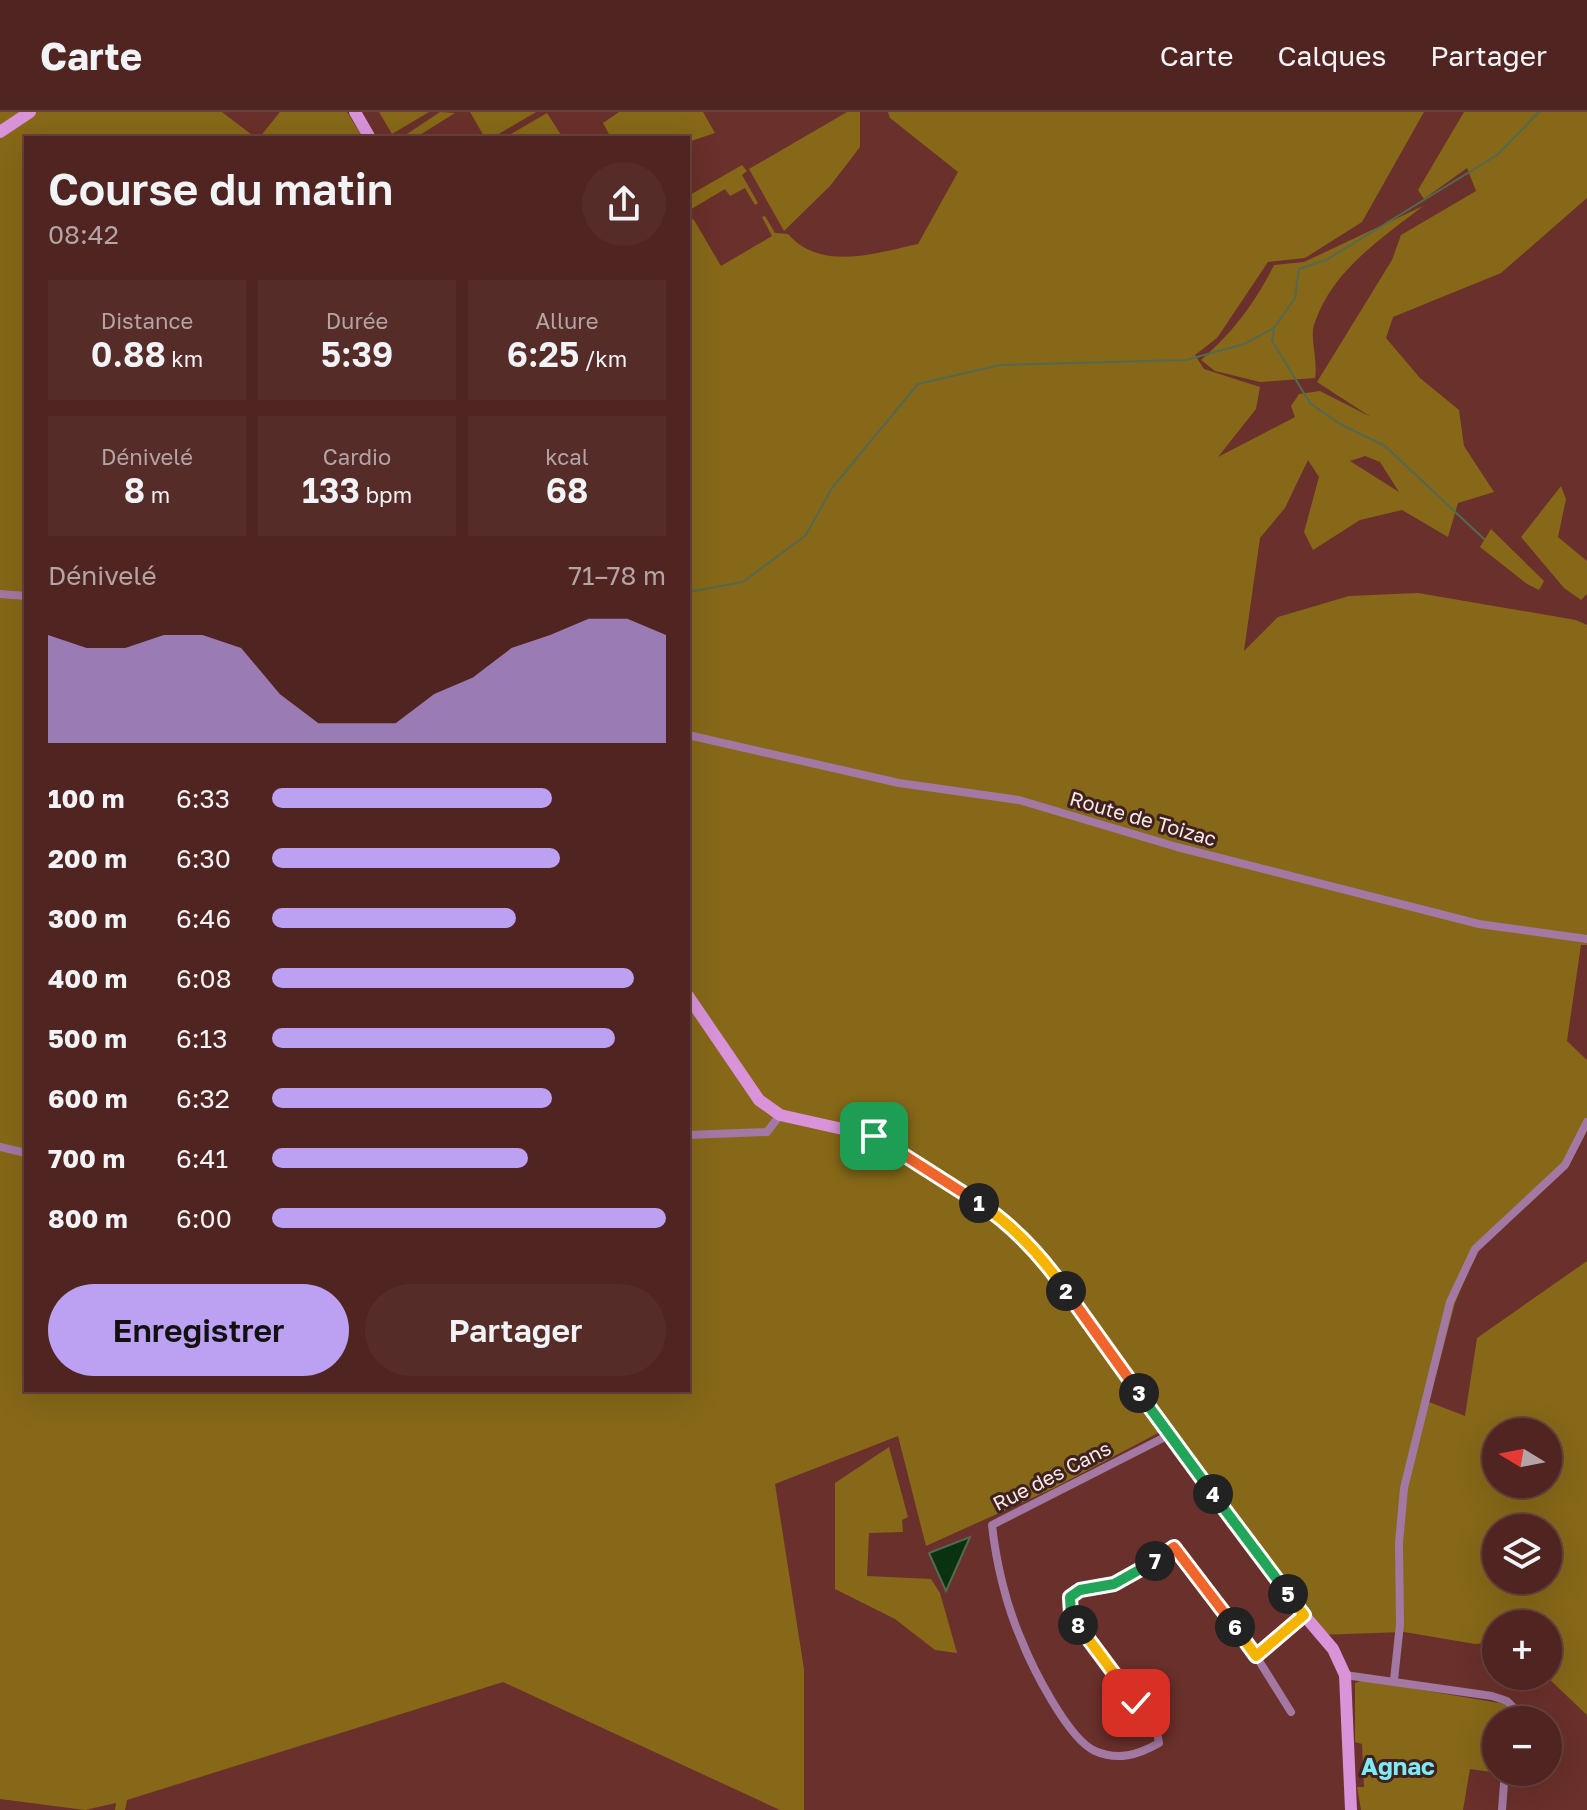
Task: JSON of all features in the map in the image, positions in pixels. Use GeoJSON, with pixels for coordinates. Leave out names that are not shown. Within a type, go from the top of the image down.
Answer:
{"type":"FeatureCollection","features":[{"type":"Feature","properties":{"kind":"street"},"geometry":{"type":"LineString","coordinates":[[0,132],[30,112]]}},
{"type":"Feature","properties":{"kind":"street"},"geometry":{"type":"LineString","coordinates":[[355,112],[369,136]]}},
{"type":"Feature","properties":{"kind":"street"},"geometry":{"type":"LineString","coordinates":[[0,594],[24,596]]}},
{"type":"Feature","properties":{"kind":"street","name":"Route de Toizac"},"geometry":{"type":"LineString","coordinates":[[690,735],[899,783],[1019,800],[1177,847],[1479,924],[1587,939]]}},
{"type":"Feature","properties":{"kind":"street"},"geometry":{"type":"LineString","coordinates":[[690,999],[759,1100],[780,1115],[874,1136],[1000,1217],[1049,1268],[1169,1435],[1333,1649],[1345,1675],[1351,1810]]}},
{"type":"Feature","properties":{"kind":"street"},"geometry":{"type":"LineString","coordinates":[[690,1135],[767,1132],[780,1115]]}},
{"type":"Feature","properties":{"kind":"street"},"geometry":{"type":"LineString","coordinates":[[1394,1680],[1400,1624],[1401,1512],[1410,1456],[1427,1402],[1450,1302],[1475,1249],[1565,1165],[1587,1122]]}},
{"type":"Feature","properties":{"kind":"street"},"geometry":{"type":"LineString","coordinates":[[0,1147],[24,1153]]}},
{"type":"Feature","properties":{"kind":"street","name":"Rue des Cans"},"geometry":{"type":"LineString","coordinates":[[1169,1435],[992,1525],[1021,1641],[1073,1733],[1093,1750],[1118,1758],[1143,1752],[1159,1743],[1157,1732],[1071,1614],[1070,1597],[1080,1590],[1114,1584],[1174,1547],[1256,1656]]}},
{"type":"Feature","properties":{"kind":"street"},"geometry":{"type":"LineString","coordinates":[[1291,1712],[1256,1656],[1304,1615]]}},
{"type":"Feature","properties":{"kind":"street"},"geometry":{"type":"LineString","coordinates":[[1345,1675],[1492,1696],[1512,1706]]}},
{"type":"Feature","properties":{"kind":"street"},"geometry":{"type":"LineString","coordinates":[[1502,1810],[1504,1786]]}},
{"type":"Feature","properties":{"kind":"shaded area"},"geometry":{"type":"Polygon","coordinates":[[[0,112],[222,112],[253,136],[24,136],[24,1392],[690,1392],[690,218],[721,266],[772,236],[762,217],[765,216],[775,233],[788,234],[801,246],[816,253],[850,257],[918,244],[958,172],[890,118],[888,112],[1424,112],[1362,222],[1305,258],[1268,262],[1217,338],[1195,355],[1204,369],[1260,387],[1256,409],[1218,457],[1295,417],[1291,406],[1299,394],[1320,391],[1371,417],[1317,382],[1392,260],[1401,235],[1476,191],[1467,168],[1424,199],[1418,190],[1464,112],[1587,112],[1587,198],[1501,273],[1393,317],[1386,338],[1420,378],[1459,410],[1464,446],[1494,492],[1458,503],[1448,537],[1402,510],[1360,520],[1313,550],[1304,532],[1319,477],[1308,460],[1285,508],[1260,538],[1244,651],[1278,617],[1349,596],[1418,593],[1576,620],[1587,625],[1587,945],[1581,945],[1567,1041],[1587,1060],[1587,1122],[1561,1169],[1477,1251],[1455,1303],[1429,1402],[1465,1416],[1477,1338],[1587,1261],[1587,1715],[1561,1690],[1562,1610],[1482,1610],[1482,1643],[1404,1632],[1316,1635],[1160,1432],[1052,1489],[926,1546],[898,1436],[775,1484],[804,1669],[804,1810],[780,1810],[503,1682],[127,1800],[125,1810],[115,1810],[116,1803],[85,1810],[0,1799],[0,112]],[[1365,456],[1350,461],[1399,492],[1380,462],[1365,456]]]}},
{"type":"Feature","properties":{"kind":"shaded area"},"geometry":{"type":"Polygon","coordinates":[[[280,112],[347,112],[362,136],[261,136],[280,112]]]}},
{"type":"Feature","properties":{"kind":"shaded area"},"geometry":{"type":"Polygon","coordinates":[[[379,112],[429,112],[392,134],[379,112]]]}},
{"type":"Feature","properties":{"kind":"shaded area"},"geometry":{"type":"Polygon","coordinates":[[[440,112],[455,113],[418,136],[404,136],[440,112]]]}},
{"type":"Feature","properties":{"kind":"shaded area"},"geometry":{"type":"Polygon","coordinates":[[[470,112],[536,112],[495,136],[484,136],[470,112]]]}},
{"type":"Feature","properties":{"kind":"shaded area"},"geometry":{"type":"Polygon","coordinates":[[[619,112],[703,112],[715,133],[690,141],[690,136],[610,136],[603,123],[619,112]]]}},
{"type":"Feature","properties":{"kind":"shaded area"},"geometry":{"type":"Polygon","coordinates":[[[847,112],[860,112],[860,147],[830,186],[784,231],[749,169],[847,112]]]}},
{"type":"Feature","properties":{"kind":"shaded area"},"geometry":{"type":"Polygon","coordinates":[[[547,113],[562,136],[507,136],[547,113]]]}},
{"type":"Feature","properties":{"kind":"shaded area"},"geometry":{"type":"Polygon","coordinates":[[[742,165],[747,171],[742,175],[758,203],[755,205],[745,188],[730,196],[725,189],[690,210],[690,195],[742,165]]]}},
{"type":"Feature","properties":{"kind":"shaded area"},"geometry":{"type":"Polygon","coordinates":[[[1423,206],[1359,258],[1322,305],[1314,325],[1315,378],[1260,382],[1215,371],[1201,360],[1242,316],[1274,265],[1304,262],[1423,206]]]}},
{"type":"Feature","properties":{"kind":"shaded area"},"geometry":{"type":"Polygon","coordinates":[[[1561,486],[1566,499],[1558,537],[1587,561],[1587,594],[1581,600],[1564,588],[1521,537],[1561,486]]]}},
{"type":"Feature","properties":{"kind":"shaded area"},"geometry":{"type":"Polygon","coordinates":[[[1491,529],[1544,581],[1539,590],[1480,547],[1491,529]]]}},
{"type":"Feature","properties":{"kind":"shaded area"},"geometry":{"type":"Polygon","coordinates":[[[889,1447],[908,1517],[902,1520],[903,1532],[869,1533],[867,1576],[931,1579],[940,1593],[957,1653],[935,1650],[895,1619],[835,1589],[835,1483],[889,1447]]]}},
{"type":"Feature","properties":{"kind":"shaded area"},"geometry":{"type":"Polygon","coordinates":[[[970,1537],[946,1591],[929,1553],[970,1537]]]}},
{"type":"Feature","properties":{"kind":"shaded area"},"geometry":{"type":"Polygon","coordinates":[[[1363,1680],[1507,1706],[1482,1706],[1482,1771],[1470,1769],[1463,1810],[1361,1810],[1357,1787],[1364,1787],[1362,1744],[1355,1742],[1355,1683],[1363,1680]]]}},
{"type":"Feature","properties":{"kind":"waterway"},"geometry":{"type":"LineString","coordinates":[[690,592],[743,582],[806,535],[832,488],[918,384],[1000,365],[1186,360],[1244,344],[1274,328],[1295,298],[1299,269],[1328,259],[1497,155],[1539,112]]}},
{"type":"Feature","properties":{"kind":"waterway"},"geometry":{"type":"LineString","coordinates":[[1274,330],[1272,341],[1310,403],[1340,424],[1385,446],[1484,539]]}},
{"type":"Feature","properties":{"kind":"district","name":"Agnac"},"geometry":{"type":"Point","coordinates":[1398,1767]}},
{"type":"Feature","properties":{"kind":"route"},"geometry":{"type":"LineString","coordinates":[[874,1136],[1000,1217],[1049,1268],[1304,1615],[1256,1656],[1174,1547],[1114,1584],[1080,1590],[1070,1597],[1071,1614],[1136,1703]]}}]}
